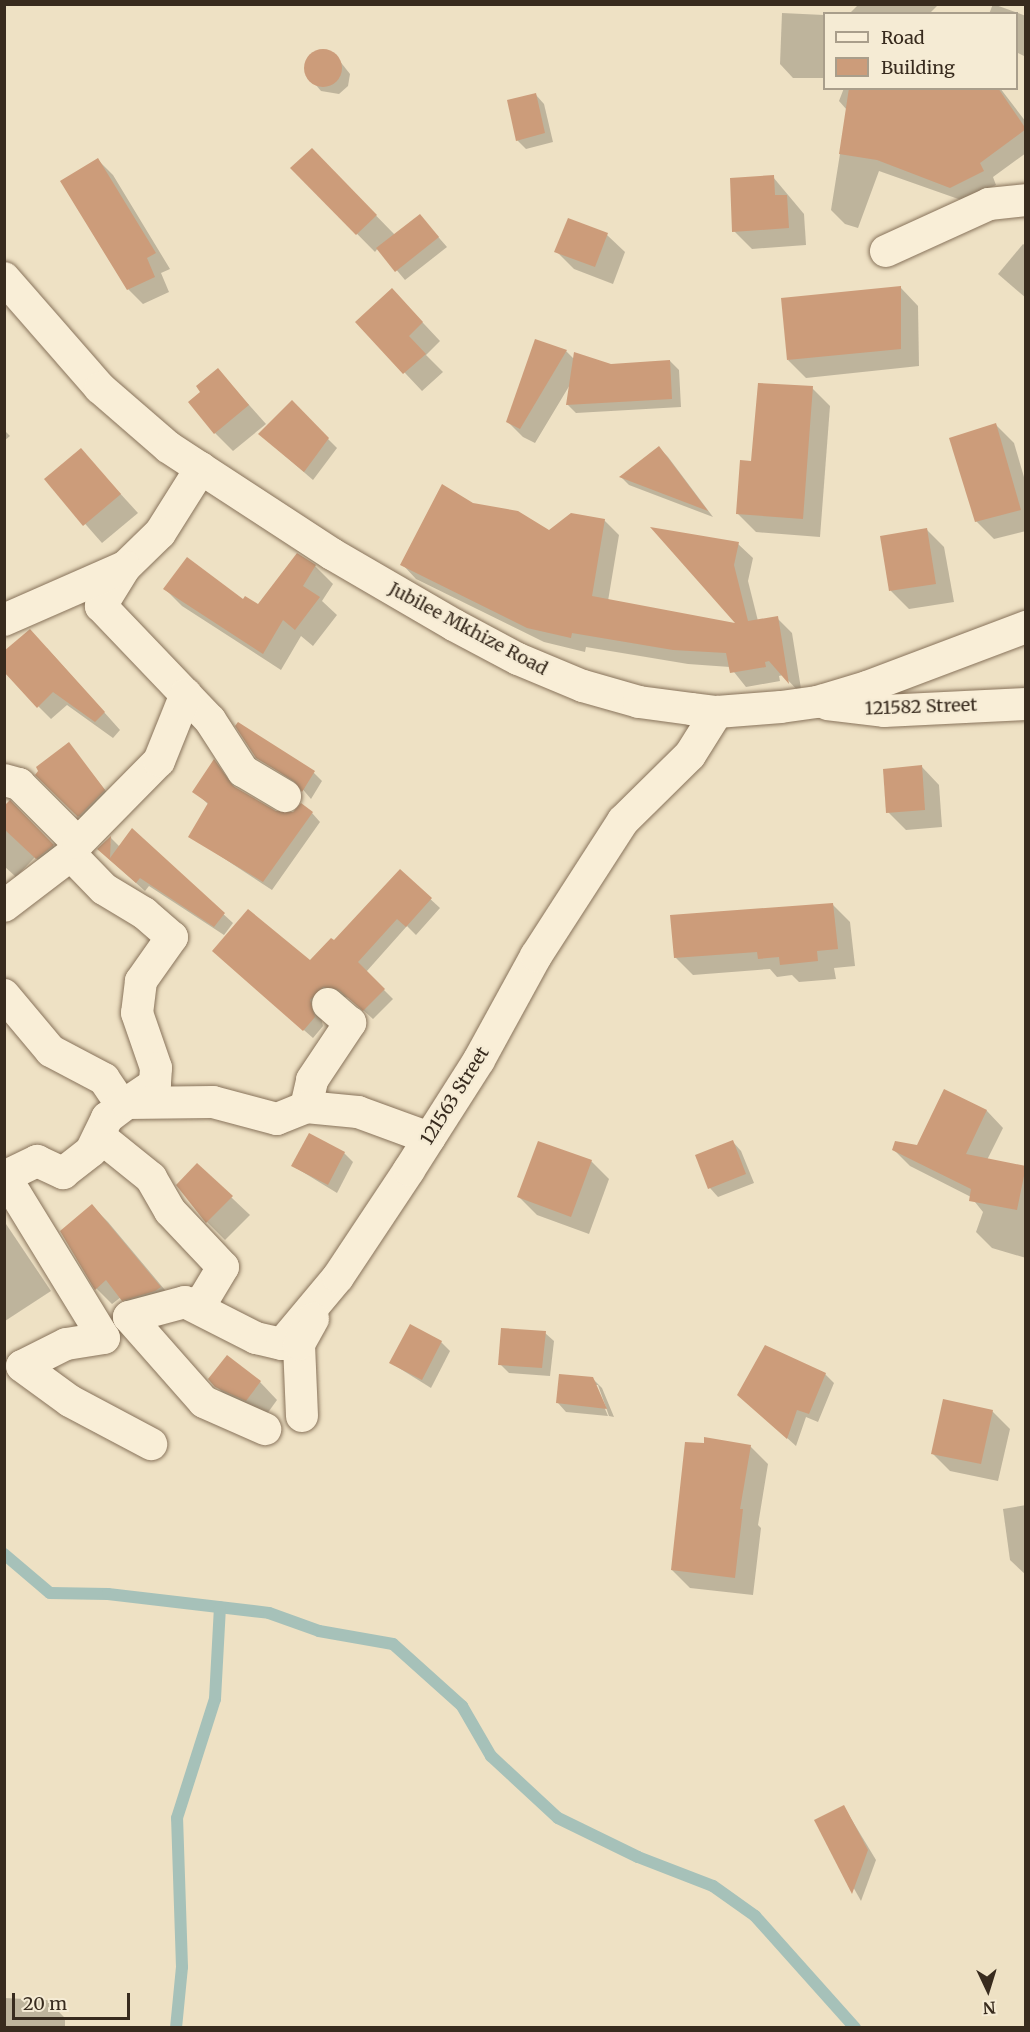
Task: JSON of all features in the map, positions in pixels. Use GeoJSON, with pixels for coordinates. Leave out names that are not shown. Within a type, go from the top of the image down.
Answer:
{"type":"FeatureCollection","features":[{"type":"Feature","properties":{"kind":"street"},"geometry":{"type":"LineString","coordinates":[[886,251],[989,204],[1026,200]]}},
{"type":"Feature","properties":{"kind":"street","name":"Jubilee Mkhize Road"},"geometry":{"type":"LineString","coordinates":[[4,278],[100,388],[168,447],[332,554],[518,659],[583,686],[639,702],[717,712],[818,702],[877,684],[1026,627]]}},
{"type":"Feature","properties":{"kind":"street"},"geometry":{"type":"LineString","coordinates":[[201,468],[159,533],[125,567],[101,606],[210,720],[243,771],[285,796]]}},
{"type":"Feature","properties":{"kind":"street"},"geometry":{"type":"LineString","coordinates":[[4,620],[125,567]]}},
{"type":"Feature","properties":{"kind":"street"},"geometry":{"type":"LineString","coordinates":[[4,906],[75,849],[159,761],[186,694]]}},
{"type":"Feature","properties":{"kind":"street","name":"121582 Street"},"geometry":{"type":"LineString","coordinates":[[818,702],[884,711],[1026,704]]}},
{"type":"Feature","properties":{"kind":"street","name":"121563 Street"},"geometry":{"type":"LineString","coordinates":[[192,1305],[256,1338],[282,1344],[338,1277],[429,1138],[479,1060],[536,956],[623,821],[690,755],[717,712]]}},
{"type":"Feature","properties":{"kind":"street"},"geometry":{"type":"LineString","coordinates":[[4,780],[19,784],[75,849],[104,889],[144,913],[172,937],[141,981],[138,1013],[156,1068],[155,1084],[107,1118],[91,1151],[63,1173],[37,1161],[5,1176],[104,1338]]}},
{"type":"Feature","properties":{"kind":"street"},"geometry":{"type":"LineString","coordinates":[[4,995],[51,1051],[104,1079],[124,1104]]}},
{"type":"Feature","properties":{"kind":"street"},"geometry":{"type":"LineString","coordinates":[[306,1107],[312,1080],[350,1023],[328,1004]]}},
{"type":"Feature","properties":{"kind":"street"},"geometry":{"type":"LineString","coordinates":[[124,1104],[213,1102],[277,1119],[306,1107],[357,1112],[429,1138]]}},
{"type":"Feature","properties":{"kind":"street"},"geometry":{"type":"LineString","coordinates":[[99,1136],[151,1178],[170,1211],[223,1267],[204,1299],[192,1305],[185,1302],[129,1317],[115,1335],[66,1344],[22,1366],[70,1401],[151,1444]]}},
{"type":"Feature","properties":{"kind":"street"},"geometry":{"type":"LineString","coordinates":[[302,1416],[299,1344],[338,1277]]}},
{"type":"Feature","properties":{"kind":"street"},"geometry":{"type":"LineString","coordinates":[[129,1317],[204,1402],[265,1429]]}},
{"type":"Feature","properties":{"kind":"building"},"geometry":{"type":"Polygon","coordinates":[[[323,49],[330,50],[336,55],[341,61],[341,75],[336,81],[330,86],[323,87],[316,86],[310,81],[305,75],[304,68],[305,61],[310,55],[316,50],[323,49]]]}},
{"type":"Feature","properties":{"kind":"building"},"geometry":{"type":"Polygon","coordinates":[[[849,90],[999,90],[1026,129],[980,163],[984,171],[950,188],[877,160],[839,154],[849,90]]]}},
{"type":"Feature","properties":{"kind":"building"},"geometry":{"type":"Polygon","coordinates":[[[536,93],[545,133],[516,141],[507,100],[536,93]]]}},
{"type":"Feature","properties":{"kind":"building"},"geometry":{"type":"Polygon","coordinates":[[[312,148],[377,215],[356,235],[290,168],[312,148]]]}},
{"type":"Feature","properties":{"kind":"building"},"geometry":{"type":"Polygon","coordinates":[[[98,158],[156,253],[147,258],[155,277],[127,290],[60,181],[98,158]]]}},
{"type":"Feature","properties":{"kind":"building"},"geometry":{"type":"Polygon","coordinates":[[[774,175],[775,195],[787,195],[789,228],[732,232],[730,178],[774,175]]]}},
{"type":"Feature","properties":{"kind":"building"},"geometry":{"type":"Polygon","coordinates":[[[420,214],[439,237],[395,272],[376,248],[420,214]]]}},
{"type":"Feature","properties":{"kind":"building"},"geometry":{"type":"Polygon","coordinates":[[[568,218],[608,233],[595,267],[554,252],[568,218]]]}},
{"type":"Feature","properties":{"kind":"building"},"geometry":{"type":"Polygon","coordinates":[[[901,286],[901,349],[787,360],[781,298],[901,286]]]}},
{"type":"Feature","properties":{"kind":"building"},"geometry":{"type":"Polygon","coordinates":[[[392,288],[423,322],[409,336],[426,354],[403,374],[355,322],[392,288]]]}},
{"type":"Feature","properties":{"kind":"building"},"geometry":{"type":"Polygon","coordinates":[[[535,339],[567,350],[520,429],[506,422],[535,339]]]}},
{"type":"Feature","properties":{"kind":"building"},"geometry":{"type":"Polygon","coordinates":[[[574,352],[611,364],[670,360],[672,399],[566,405],[574,352]]]}},
{"type":"Feature","properties":{"kind":"building"},"geometry":{"type":"Polygon","coordinates":[[[218,368],[249,405],[214,434],[188,402],[200,392],[196,386],[218,368]]]}},
{"type":"Feature","properties":{"kind":"building"},"geometry":{"type":"Polygon","coordinates":[[[758,383],[813,386],[803,519],[736,514],[740,460],[751,461],[758,383]]]}},
{"type":"Feature","properties":{"kind":"building"},"geometry":{"type":"Polygon","coordinates":[[[292,400],[329,438],[304,472],[258,434],[292,400]]]}},
{"type":"Feature","properties":{"kind":"building"},"geometry":{"type":"Polygon","coordinates":[[[996,423],[1021,510],[975,522],[949,438],[996,423]]]}},
{"type":"Feature","properties":{"kind":"building"},"geometry":{"type":"Polygon","coordinates":[[[659,446],[708,511],[619,477],[659,446]]]}},
{"type":"Feature","properties":{"kind":"building"},"geometry":{"type":"Polygon","coordinates":[[[81,448],[121,494],[83,526],[44,479],[81,448]]]}},
{"type":"Feature","properties":{"kind":"building"},"geometry":{"type":"Polygon","coordinates":[[[442,484],[473,503],[518,511],[549,530],[571,513],[605,519],[592,596],[735,623],[650,527],[739,542],[734,565],[748,621],[778,616],[789,684],[769,661],[765,662],[766,667],[730,673],[726,653],[673,650],[572,633],[571,638],[527,628],[400,565],[442,484]]]}},
{"type":"Feature","properties":{"kind":"building"},"geometry":{"type":"Polygon","coordinates":[[[927,528],[936,584],[889,591],[880,536],[927,528]]]}},
{"type":"Feature","properties":{"kind":"building"},"geometry":{"type":"Polygon","coordinates":[[[297,553],[316,565],[303,586],[320,597],[295,630],[283,620],[263,654],[163,589],[187,557],[243,599],[245,596],[258,604],[297,553]]]}},
{"type":"Feature","properties":{"kind":"building"},"geometry":{"type":"Polygon","coordinates":[[[30,629],[105,712],[95,722],[53,692],[37,708],[4,672],[4,651],[30,629]]]}},
{"type":"Feature","properties":{"kind":"building"},"geometry":{"type":"Polygon","coordinates":[[[238,722],[315,771],[302,792],[294,781],[256,758],[235,726],[238,722]]]}},
{"type":"Feature","properties":{"kind":"building"},"geometry":{"type":"Polygon","coordinates":[[[69,742],[105,790],[78,817],[35,775],[38,771],[36,767],[69,742]]]}},
{"type":"Feature","properties":{"kind":"building"},"geometry":{"type":"Polygon","coordinates":[[[214,759],[233,786],[276,811],[293,812],[301,803],[313,812],[263,882],[188,837],[208,803],[192,792],[214,759]]]}},
{"type":"Feature","properties":{"kind":"building"},"geometry":{"type":"Polygon","coordinates":[[[922,765],[925,810],[886,813],[883,769],[922,765]]]}},
{"type":"Feature","properties":{"kind":"building"},"geometry":{"type":"Polygon","coordinates":[[[10,800],[54,845],[36,859],[4,829],[4,806],[10,800]]]}},
{"type":"Feature","properties":{"kind":"building"},"geometry":{"type":"Polygon","coordinates":[[[132,828],[225,913],[214,927],[140,878],[136,883],[97,849],[111,836],[110,858],[132,828]]]}},
{"type":"Feature","properties":{"kind":"building"},"geometry":{"type":"Polygon","coordinates":[[[400,869],[432,898],[406,927],[397,919],[358,962],[385,989],[363,1011],[339,990],[323,987],[310,1000],[315,1017],[303,1031],[212,951],[248,909],[310,960],[331,938],[334,940],[400,869]]]}},
{"type":"Feature","properties":{"kind":"building"},"geometry":{"type":"Polygon","coordinates":[[[833,903],[838,949],[817,951],[818,961],[780,965],[779,957],[758,959],[757,952],[674,958],[670,915],[833,903]]]}},
{"type":"Feature","properties":{"kind":"building"},"geometry":{"type":"Polygon","coordinates":[[[944,1089],[987,1110],[966,1154],[1026,1166],[1017,1210],[969,1201],[971,1189],[892,1150],[895,1141],[917,1145],[944,1089]]]}},
{"type":"Feature","properties":{"kind":"building"},"geometry":{"type":"Polygon","coordinates":[[[309,1133],[345,1152],[328,1185],[291,1166],[309,1133]]]}},
{"type":"Feature","properties":{"kind":"building"},"geometry":{"type":"Polygon","coordinates":[[[733,1140],[746,1174],[708,1189],[695,1155],[733,1140]]]}},
{"type":"Feature","properties":{"kind":"building"},"geometry":{"type":"Polygon","coordinates":[[[538,1141],[592,1160],[571,1217],[517,1197],[538,1141]]]}},
{"type":"Feature","properties":{"kind":"building"},"geometry":{"type":"Polygon","coordinates":[[[197,1163],[233,1196],[206,1223],[176,1185],[197,1163]]]}},
{"type":"Feature","properties":{"kind":"building"},"geometry":{"type":"Polygon","coordinates":[[[92,1204],[161,1287],[122,1301],[106,1280],[95,1290],[60,1231],[92,1204]]]}},
{"type":"Feature","properties":{"kind":"building"},"geometry":{"type":"Polygon","coordinates":[[[410,1324],[442,1341],[422,1380],[389,1363],[410,1324]]]}},
{"type":"Feature","properties":{"kind":"building"},"geometry":{"type":"Polygon","coordinates":[[[501,1328],[546,1331],[542,1368],[498,1365],[501,1328]]]}},
{"type":"Feature","properties":{"kind":"building"},"geometry":{"type":"Polygon","coordinates":[[[765,1345],[826,1373],[809,1414],[797,1410],[787,1439],[737,1395],[765,1345]]]}},
{"type":"Feature","properties":{"kind":"building"},"geometry":{"type":"Polygon","coordinates":[[[227,1355],[261,1381],[246,1401],[215,1387],[208,1379],[227,1355]]]}},
{"type":"Feature","properties":{"kind":"building"},"geometry":{"type":"Polygon","coordinates":[[[559,1374],[593,1377],[607,1409],[556,1403],[559,1374]]]}},
{"type":"Feature","properties":{"kind":"building"},"geometry":{"type":"Polygon","coordinates":[[[943,1399],[993,1410],[981,1464],[931,1454],[943,1399]]]}},
{"type":"Feature","properties":{"kind":"building"},"geometry":{"type":"Polygon","coordinates":[[[704,1437],[751,1445],[740,1509],[743,1509],[735,1578],[671,1570],[685,1442],[704,1443],[704,1437]]]}},
{"type":"Feature","properties":{"kind":"building"},"geometry":{"type":"Polygon","coordinates":[[[844,1805],[868,1850],[852,1894],[814,1820],[844,1805]]]}},
{"type":"Feature","properties":{"kind":"waterway"},"geometry":{"type":"LineString","coordinates":[[4,1554],[50,1593],[108,1594],[269,1613],[319,1631],[393,1644],[462,1706],[491,1756],[558,1818],[638,1857],[713,1886],[755,1916],[855,2028]]}},
{"type":"Feature","properties":{"kind":"waterway"},"geometry":{"type":"LineString","coordinates":[[176,2028],[182,1967],[177,1818],[215,1699],[220,1607]]}}]}
